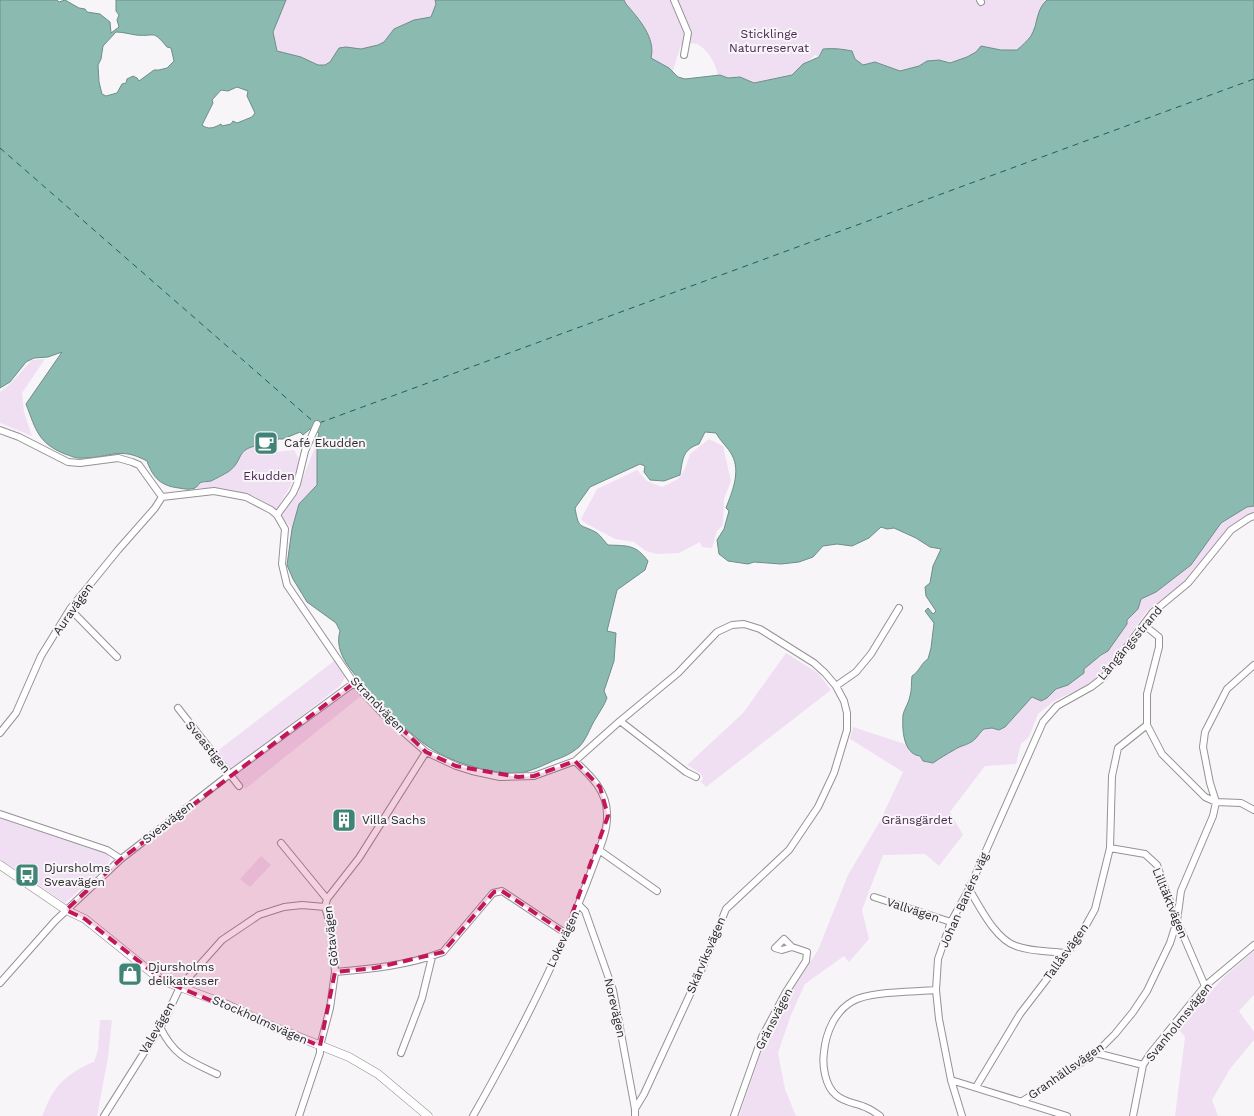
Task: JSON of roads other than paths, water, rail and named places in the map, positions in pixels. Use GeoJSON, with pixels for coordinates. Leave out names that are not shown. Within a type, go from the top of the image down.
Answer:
{"type":"FeatureCollection","features":[{"type":"Feature","properties":{"kind":"street"},"geometry":{"type":"LineString","coordinates":[[674,0],[688,33],[684,55]]}},
{"type":"Feature","properties":{"kind":"street"},"geometry":{"type":"LineString","coordinates":[[0,430],[68,462],[80,463],[118,458],[132,462],[139,466],[162,497],[214,492],[236,495],[256,501],[276,515],[298,484],[305,451],[317,424]]}},
{"type":"Feature","properties":{"kind":"street","name":"Auravägen"},"geometry":{"type":"LineString","coordinates":[[0,733],[16,712],[41,656],[70,609],[155,508],[162,497]]}},
{"type":"Feature","properties":{"kind":"street","name":"Strandvägen"},"geometry":{"type":"LineString","coordinates":[[276,515],[285,529],[282,564],[287,585],[354,683],[383,714],[426,752],[456,766],[500,777],[534,776],[575,761]]}},
{"type":"Feature","properties":{"kind":"street","name":"Långängsstrand"},"geometry":{"type":"LineString","coordinates":[[1043,722],[1057,706],[1091,687],[1104,677],[1153,612],[1197,573],[1230,530],[1254,516]]}},
{"type":"Feature","properties":{"kind":"street"},"geometry":{"type":"LineString","coordinates":[[836,686],[856,672],[866,660],[899,608]]}},
{"type":"Feature","properties":{"kind":"street"},"geometry":{"type":"LineString","coordinates":[[70,609],[117,657]]}},
{"type":"Feature","properties":{"kind":"street","name":"Skärviksvägen"},"geometry":{"type":"LineString","coordinates":[[575,761],[678,673],[717,632],[732,624],[744,624],[760,629],[814,663],[836,686],[844,700],[847,730],[834,773],[818,807],[789,850],[726,909],[704,964],[635,1113]]}},
{"type":"Feature","properties":{"kind":"street"},"geometry":{"type":"LineString","coordinates":[[1144,625],[1159,637],[1147,694],[1147,725],[1162,754],[1205,797],[1216,802],[1240,803],[1254,810]]}},
{"type":"Feature","properties":{"kind":"street"},"geometry":{"type":"LineString","coordinates":[[1216,802],[1203,747],[1205,732],[1227,689],[1254,666]]}},
{"type":"Feature","properties":{"kind":"street","name":"Sveavägen"},"geometry":{"type":"LineString","coordinates":[[0,983],[66,910],[121,859],[230,774],[354,683]]}},
{"type":"Feature","properties":{"kind":"street","name":"Sveastigen"},"geometry":{"type":"LineString","coordinates":[[178,708],[239,786]]}},
{"type":"Feature","properties":{"kind":"street"},"geometry":{"type":"LineString","coordinates":[[620,721],[686,772],[696,777]]}},
{"type":"Feature","properties":{"kind":"street","name":"Johan Banérs väg"},"geometry":{"type":"LineString","coordinates":[[962,1116],[951,1080],[939,1019],[936,990],[938,959],[951,922],[969,889],[1043,722]]}},
{"type":"Feature","properties":{"kind":"street","name":"Tallåsvägen"},"geometry":{"type":"LineString","coordinates":[[976,1087],[1020,1014],[1080,936],[1095,909],[1110,848],[1112,776],[1118,748],[1147,725]]}},
{"type":"Feature","properties":{"kind":"street","name":"Götavägen"},"geometry":{"type":"LineString","coordinates":[[299,1116],[320,1054],[320,1046],[330,1008],[335,972],[332,931],[325,907],[328,899],[359,858],[426,752]]}},
{"type":"Feature","properties":{"kind":"street","name":"Lokevägen"},"geometry":{"type":"LineString","coordinates":[[473,1116],[524,1021],[566,933],[598,850],[608,816],[600,787],[575,761]]}},
{"type":"Feature","properties":{"kind":"street","name":"Granhällsvägen"},"geometry":{"type":"LineString","coordinates":[[1022,1102],[1096,1053],[1115,1034],[1147,991],[1164,958],[1177,921],[1181,891],[1213,816],[1216,802]]}},
{"type":"Feature","properties":{"kind":"street"},"geometry":{"type":"LineString","coordinates":[[0,814],[107,850],[121,859]]}},
{"type":"Feature","properties":{"kind":"street"},"geometry":{"type":"LineString","coordinates":[[281,843],[328,899]]}},
{"type":"Feature","properties":{"kind":"street","name":"Lilltäktvägen"},"geometry":{"type":"LineString","coordinates":[[1110,848],[1145,854],[1156,865],[1177,921],[1205,986]]}},
{"type":"Feature","properties":{"kind":"street"},"geometry":{"type":"LineString","coordinates":[[598,850],[656,891]]}},
{"type":"Feature","properties":{"kind":"street","name":"Stockholmsvägen"},"geometry":{"type":"LineString","coordinates":[[0,865],[66,910],[85,919],[164,980],[228,1005],[349,1057],[378,1074],[428,1116]]}},
{"type":"Feature","properties":{"kind":"street"},"geometry":{"type":"LineString","coordinates":[[969,889],[1002,939],[1013,946],[1026,949],[1066,953]]}},
{"type":"Feature","properties":{"kind":"street"},"geometry":{"type":"LineString","coordinates":[[335,972],[375,968],[432,957],[444,952],[493,893],[496,892],[502,891],[566,933]]}},
{"type":"Feature","properties":{"kind":"street","name":"Vallvägen"},"geometry":{"type":"LineString","coordinates":[[874,897],[951,922]]}},
{"type":"Feature","properties":{"kind":"street","name":"Valevägen"},"geometry":{"type":"LineString","coordinates":[[104,1116],[160,1028],[180,987],[222,940],[259,915],[284,907],[302,905],[325,907]]}},
{"type":"Feature","properties":{"kind":"street","name":"Norevägen"},"geometry":{"type":"LineString","coordinates":[[578,905],[585,911],[614,990],[635,1113]]}},
{"type":"Feature","properties":{"kind":"street","name":"Svanholmsvägen"},"geometry":{"type":"LineString","coordinates":[[1133,1116],[1143,1065],[1150,1054],[1205,986],[1254,945]]}},
{"type":"Feature","properties":{"kind":"street","name":"Gränsvägen"},"geometry":{"type":"LineString","coordinates":[[734,1116],[762,1037],[786,992],[806,961],[807,952],[792,947]]}},
{"type":"Feature","properties":{"kind":"street"},"geometry":{"type":"LineString","coordinates":[[401,1053],[422,998],[432,957]]}},
{"type":"Feature","properties":{"kind":"street"},"geometry":{"type":"LineString","coordinates":[[880,1116],[867,1108],[849,1103],[834,1094],[826,1078],[823,1062],[827,1036],[832,1024],[840,1012],[853,1000],[868,996],[936,990]]}},
{"type":"Feature","properties":{"kind":"street"},"geometry":{"type":"LineString","coordinates":[[160,1028],[174,1050],[188,1060],[217,1074]]}},
{"type":"Feature","properties":{"kind":"street"},"geometry":{"type":"LineString","coordinates":[[1096,1053],[1143,1065]]}},
{"type":"Feature","properties":{"kind":"street"},"geometry":{"type":"LineString","coordinates":[[951,1080],[1067,1116]]}},
{"type":"Feature","properties":{"kind":"place","name":"Café Ekudden"},"geometry":{"type":"Point","coordinates":[266,443]}},
{"type":"Feature","properties":{"kind":"place","name":"Villa Sachs"},"geometry":{"type":"Point","coordinates":[344,820]}},
{"type":"Feature","properties":{"kind":"place","name":"Djursholms Sveavägen"},"geometry":{"type":"Point","coordinates":[27,875]}},
{"type":"Feature","properties":{"kind":"place","name":"Djursholms delikatesser"},"geometry":{"type":"Point","coordinates":[130,974]}},
{"type":"Feature","properties":{"kind":"park label","name":"Sticklinge Naturreservat"},"geometry":{"type":"Point","coordinates":[769,41]}},
{"type":"Feature","properties":{"kind":"park label","name":"Ekudden"},"geometry":{"type":"Point","coordinates":[269,476]}},
{"type":"Feature","properties":{"kind":"park label","name":"Gränsgärdet"},"geometry":{"type":"Point","coordinates":[917,820]}}]}
